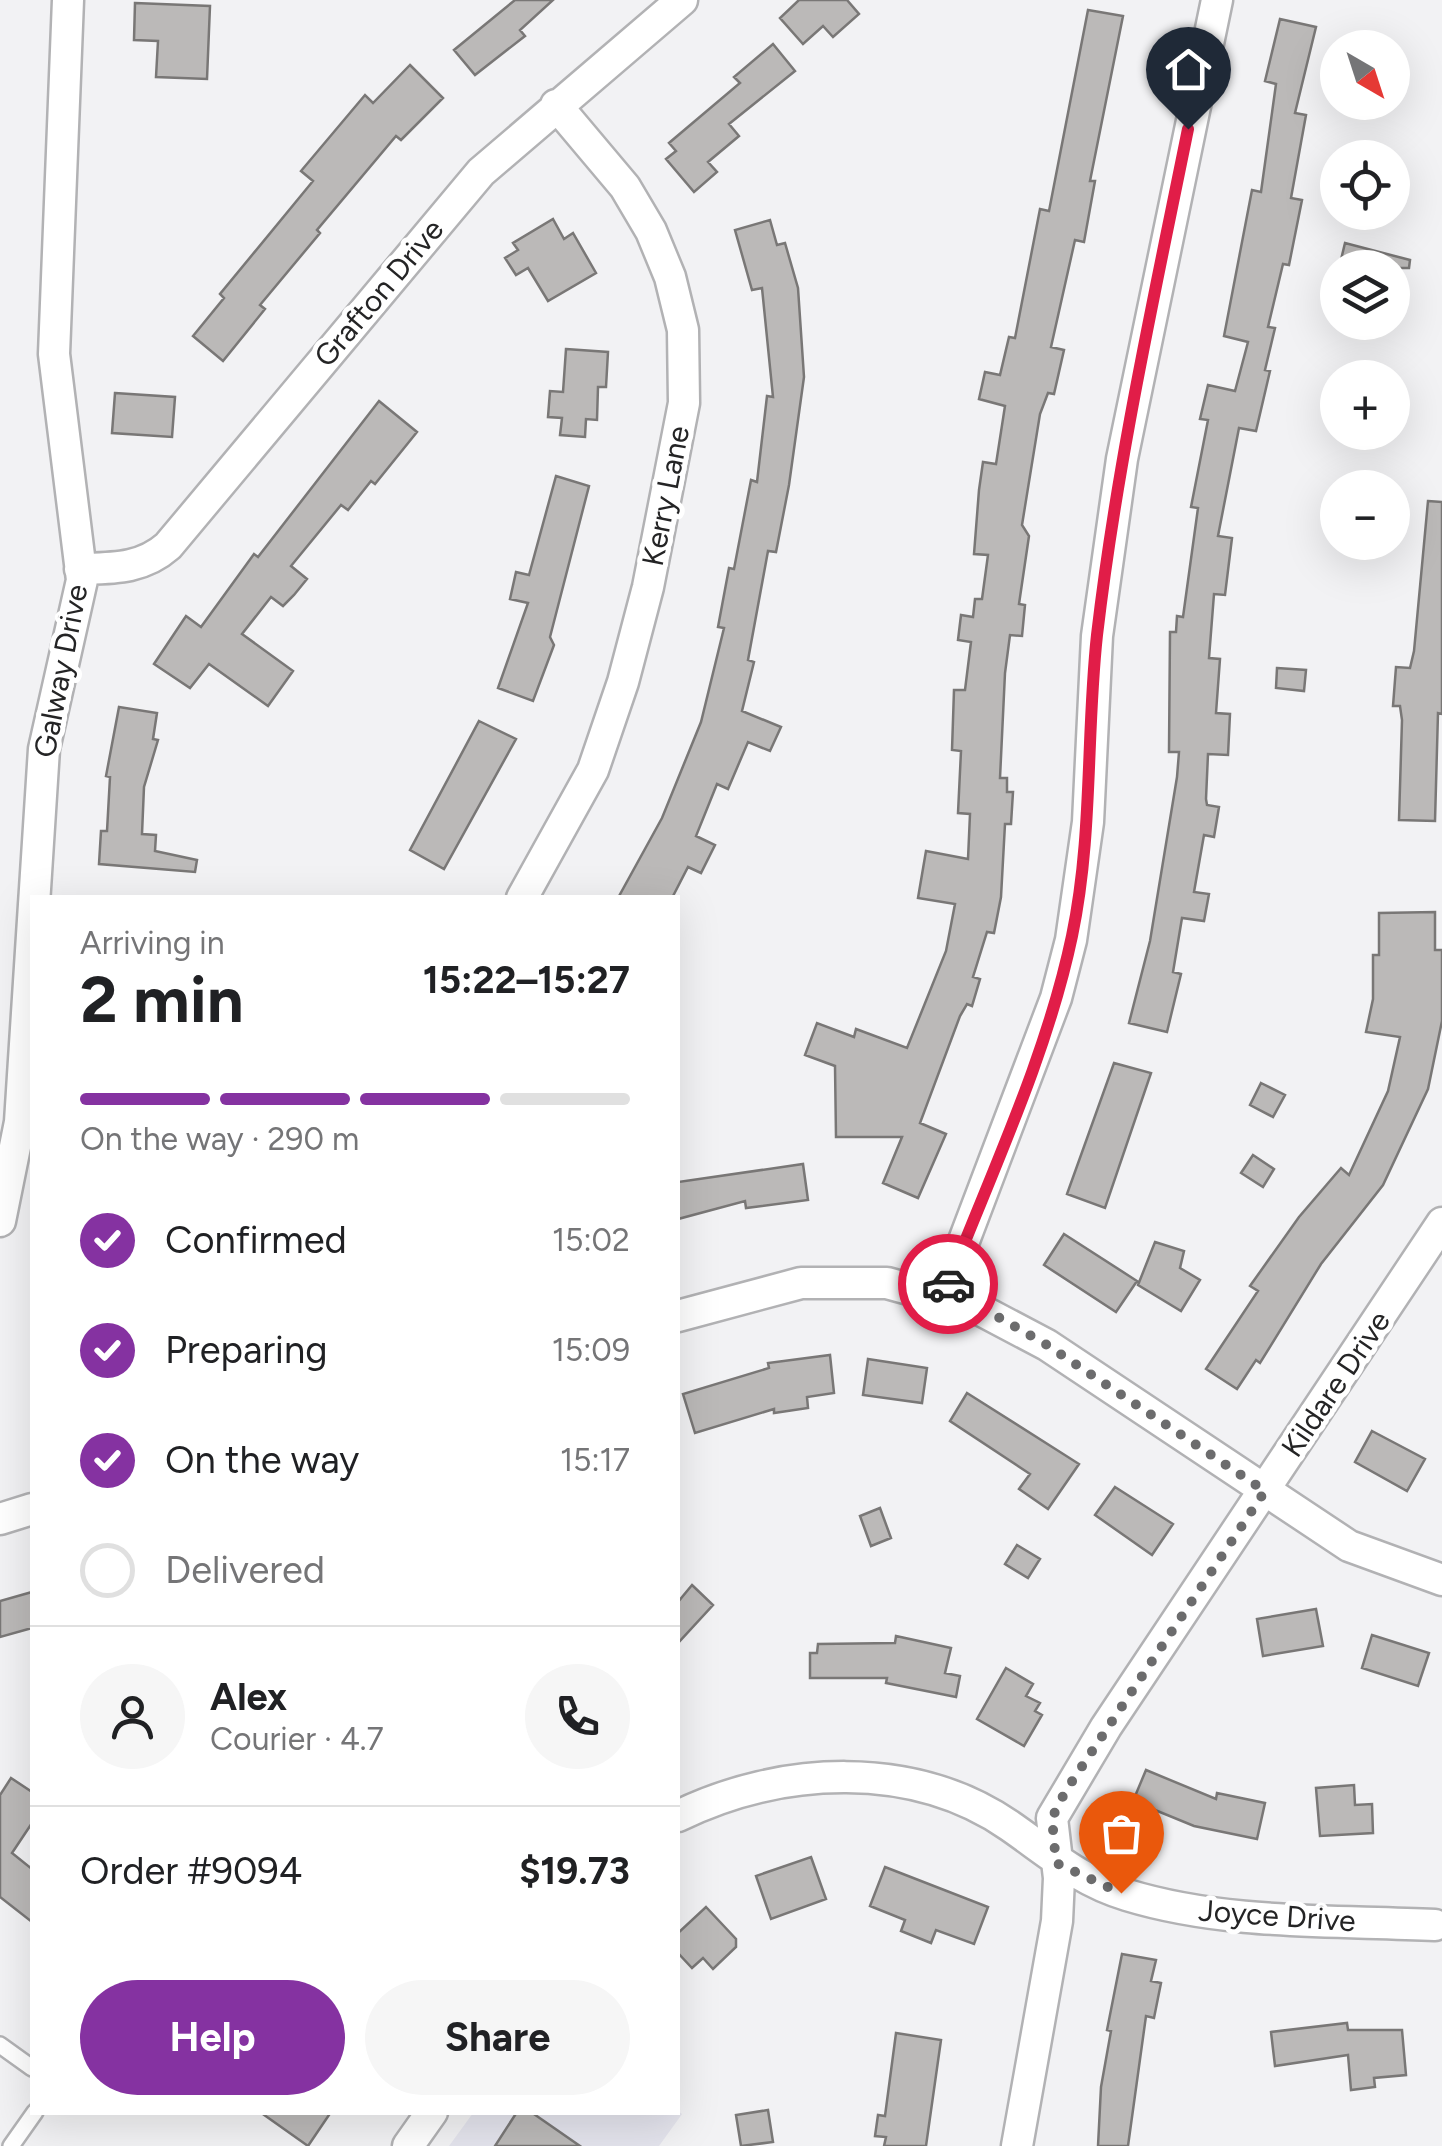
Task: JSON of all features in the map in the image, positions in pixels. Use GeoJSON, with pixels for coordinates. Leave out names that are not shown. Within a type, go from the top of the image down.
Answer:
{"type":"FeatureCollection","features":[{"type":"Feature","properties":{"kind":"street","name":"Galway Drive"},"geometry":{"type":"LineString","coordinates":[[35,895],[44,749],[80,570],[60,434],[54,354],[68,0]]}},
{"type":"Feature","properties":{"kind":"street","name":"Grafton Drive"},"geometry":{"type":"LineString","coordinates":[[80,570],[124,568],[145,562],[168,546],[481,172],[682,0]]}},
{"type":"Feature","properties":{"kind":"street"},"geometry":{"type":"LineString","coordinates":[[944,1296],[1056,998],[1071,940],[1088,822],[1097,636],[1122,459],[1210,18],[1217,0]]}},
{"type":"Feature","properties":{"kind":"street","name":"Kerry Lane"},"geometry":{"type":"LineString","coordinates":[[524,895],[593,770],[623,682],[648,588],[684,402],[682,330],[670,277],[651,231],[625,187],[556,105]]}},
{"type":"Feature","properties":{"kind":"street","name":"Galway Drive"},"geometry":{"type":"LineString","coordinates":[[0,1221],[20,1122],[30,967]]}},
{"type":"Feature","properties":{"kind":"street","name":"Kildare Drive"},"geometry":{"type":"LineString","coordinates":[[1017,2146],[1057,1921],[1052,1818],[1065,1792],[1442,1223]]}},
{"type":"Feature","properties":{"kind":"street"},"geometry":{"type":"LineString","coordinates":[[680,1315],[800,1282],[886,1283],[944,1296],[1000,1318],[1047,1345],[1350,1546],[1442,1580]]}},
{"type":"Feature","properties":{"kind":"street"},"geometry":{"type":"LineString","coordinates":[[0,1518],[30,1510]]}},
{"type":"Feature","properties":{"kind":"street","name":"Joyce Drive"},"geometry":{"type":"LineString","coordinates":[[680,1815],[740,1792],[816,1778],[894,1779],[957,1798],[1008,1824],[1056,1863],[1121,1893],[1198,1912],[1435,1924]]}},
{"type":"Feature","properties":{"kind":"street"},"geometry":{"type":"LineString","coordinates":[[408,2146],[430,2115]]}},
{"type":"Feature","properties":{"kind":"lane"},"geometry":{"type":"LineString","coordinates":[[0,2044],[30,2066]]}},
{"type":"Feature","properties":{"kind":"lane"},"geometry":{"type":"LineString","coordinates":[[0,2131],[13,2144],[33,2115]]}},
{"type":"Feature","properties":{"kind":"shaded area"},"geometry":{"type":"Polygon","coordinates":[[[682,2114],[659,2146],[449,2146],[472,2115],[682,2114]]]}},
{"type":"Feature","properties":{"kind":"building"},"geometry":{"type":"Polygon","coordinates":[[[515,0],[553,0],[520,30],[525,36],[475,75],[454,50],[515,0]]]}},
{"type":"Feature","properties":{"kind":"building"},"geometry":{"type":"Polygon","coordinates":[[[799,0],[847,0],[859,14],[833,37],[823,26],[803,44],[780,18],[799,0]]]}},
{"type":"Feature","properties":{"kind":"building"},"geometry":{"type":"Polygon","coordinates":[[[135,3],[210,6],[207,79],[156,77],[158,41],[134,40],[135,3]]]}},
{"type":"Feature","properties":{"kind":"building"},"geometry":{"type":"Polygon","coordinates":[[[1088,10],[1123,16],[1090,181],[1095,181],[1084,242],[1075,240],[1051,347],[1064,350],[1054,394],[1048,393],[1040,414],[1022,525],[1029,536],[1019,604],[1025,605],[1022,636],[1010,635],[1005,673],[1000,778],[1007,778],[1007,792],[1013,792],[1011,824],[1005,824],[1001,897],[994,933],[987,932],[973,977],[980,979],[972,1006],[967,1004],[960,1016],[920,1123],[946,1134],[918,1198],[883,1183],[902,1137],[836,1137],[835,1066],[805,1055],[817,1023],[854,1037],[856,1029],[907,1048],[946,951],[955,904],[918,898],[926,851],[968,859],[970,814],[958,813],[961,751],[952,750],[954,690],[965,690],[971,642],[958,640],[961,615],[973,617],[975,599],[982,599],[988,555],[974,554],[979,490],[983,462],[996,464],[1005,406],[979,399],[985,372],[1000,375],[1009,337],[1015,338],[1040,209],[1049,211],[1088,10]]]}},
{"type":"Feature","properties":{"kind":"building"},"geometry":{"type":"Polygon","coordinates":[[[1280,19],[1316,27],[1295,113],[1306,115],[1291,198],[1302,200],[1289,265],[1283,264],[1268,327],[1275,328],[1256,431],[1239,428],[1218,536],[1232,538],[1225,595],[1214,594],[1209,658],[1220,659],[1216,713],[1230,714],[1228,755],[1208,754],[1207,805],[1219,807],[1214,837],[1204,835],[1194,892],[1209,894],[1204,921],[1182,918],[1173,972],[1181,974],[1167,1032],[1129,1023],[1150,941],[1177,777],[1179,752],[1169,752],[1170,632],[1176,632],[1177,616],[1183,617],[1198,508],[1191,507],[1208,420],[1200,419],[1208,385],[1235,391],[1248,342],[1224,336],[1252,190],[1261,192],[1276,84],[1265,81],[1280,19]]]}},
{"type":"Feature","properties":{"kind":"building"},"geometry":{"type":"Polygon","coordinates":[[[773,44],[795,71],[729,124],[739,136],[708,162],[717,172],[694,192],[666,159],[676,151],[669,143],[740,83],[734,77],[773,44]]]}},
{"type":"Feature","properties":{"kind":"building"},"geometry":{"type":"Polygon","coordinates":[[[410,65],[443,98],[401,140],[396,136],[317,230],[320,233],[260,305],[265,309],[223,361],[193,336],[224,298],[220,294],[313,181],[301,171],[365,95],[373,103],[410,65]]]}},
{"type":"Feature","properties":{"kind":"building"},"geometry":{"type":"Polygon","coordinates":[[[553,219],[564,239],[573,233],[596,273],[548,301],[528,268],[516,275],[505,258],[518,250],[513,243],[553,219]]]}},
{"type":"Feature","properties":{"kind":"building"},"geometry":{"type":"Polygon","coordinates":[[[770,220],[777,245],[785,243],[798,288],[804,377],[789,485],[776,552],[768,551],[748,660],[754,662],[742,711],[781,727],[770,751],[748,742],[728,789],[717,784],[696,836],[715,845],[701,873],[688,867],[674,895],[620,895],[662,818],[701,722],[724,628],[718,627],[729,568],[734,569],[751,480],[757,482],[767,396],[773,397],[762,288],[752,290],[735,230],[770,220]]]}},
{"type":"Feature","properties":{"kind":"building"},"geometry":{"type":"Polygon","coordinates":[[[1345,243],[1372,250],[1343,250],[1345,243]]]}},
{"type":"Feature","properties":{"kind":"building"},"geometry":{"type":"Polygon","coordinates":[[[566,349],[608,352],[606,387],[598,387],[597,420],[586,419],[585,437],[560,435],[562,418],[548,417],[550,391],[563,392],[566,349]]]}},
{"type":"Feature","properties":{"kind":"building"},"geometry":{"type":"Polygon","coordinates":[[[115,393],[175,397],[172,437],[112,433],[115,393]]]}},
{"type":"Feature","properties":{"kind":"building"},"geometry":{"type":"Polygon","coordinates":[[[379,401],[417,432],[348,510],[341,505],[291,566],[307,579],[294,595],[283,606],[271,597],[242,634],[293,671],[268,706],[209,664],[190,688],[154,664],[186,616],[201,627],[254,554],[258,557],[379,401]]]}},
{"type":"Feature","properties":{"kind":"building"},"geometry":{"type":"Polygon","coordinates":[[[556,476],[589,486],[550,637],[554,645],[533,701],[498,688],[528,603],[510,599],[516,572],[529,575],[556,476]]]}},
{"type":"Feature","properties":{"kind":"building"},"geometry":{"type":"Polygon","coordinates":[[[1428,501],[1442,502],[1442,714],[1438,713],[1435,821],[1399,820],[1402,720],[1400,706],[1393,706],[1396,667],[1410,668],[1414,651],[1428,501]]]}},
{"type":"Feature","properties":{"kind":"building"},"geometry":{"type":"Polygon","coordinates":[[[1277,668],[1306,670],[1304,691],[1276,688],[1277,668]]]}},
{"type":"Feature","properties":{"kind":"building"},"geometry":{"type":"Polygon","coordinates":[[[119,707],[157,713],[153,739],[158,740],[144,787],[142,834],[156,835],[155,851],[197,860],[195,872],[99,864],[101,831],[107,831],[110,777],[106,776],[119,707]]]}},
{"type":"Feature","properties":{"kind":"building"},"geometry":{"type":"Polygon","coordinates":[[[479,721],[516,739],[444,869],[410,850],[479,721]]]}},
{"type":"Feature","properties":{"kind":"building"},"geometry":{"type":"Polygon","coordinates":[[[1435,912],[1435,950],[1442,950],[1442,1021],[1428,1089],[1383,1185],[1321,1264],[1260,1363],[1256,1360],[1237,1389],[1206,1369],[1258,1291],[1250,1286],[1299,1217],[1341,1168],[1349,1175],[1388,1091],[1400,1037],[1366,1032],[1373,999],[1373,955],[1379,955],[1379,913],[1435,912]]]}},
{"type":"Feature","properties":{"kind":"building"},"geometry":{"type":"Polygon","coordinates":[[[1114,1063],[1151,1073],[1105,1208],[1067,1194],[1114,1063]]]}},
{"type":"Feature","properties":{"kind":"building"},"geometry":{"type":"Polygon","coordinates":[[[1261,1083],[1285,1095],[1273,1117],[1250,1105],[1261,1083]]]}},
{"type":"Feature","properties":{"kind":"building"},"geometry":{"type":"Polygon","coordinates":[[[1253,1155],[1274,1169],[1263,1187],[1241,1173],[1253,1155]]]}},
{"type":"Feature","properties":{"kind":"building"},"geometry":{"type":"Polygon","coordinates":[[[803,1164],[808,1200],[746,1208],[745,1201],[680,1218],[680,1182],[803,1164]]]}},
{"type":"Feature","properties":{"kind":"building"},"geometry":{"type":"Polygon","coordinates":[[[1064,1234],[1137,1281],[1116,1312],[1044,1265],[1064,1234]]]}},
{"type":"Feature","properties":{"kind":"building"},"geometry":{"type":"Polygon","coordinates":[[[1155,1242],[1184,1251],[1180,1268],[1200,1280],[1181,1311],[1138,1285],[1155,1242]]]}},
{"type":"Feature","properties":{"kind":"building"},"geometry":{"type":"Polygon","coordinates":[[[830,1355],[834,1393],[807,1397],[808,1408],[774,1413],[774,1409],[695,1433],[683,1394],[769,1368],[768,1363],[830,1355]]]}},
{"type":"Feature","properties":{"kind":"building"},"geometry":{"type":"Polygon","coordinates":[[[868,1359],[927,1368],[922,1403],[863,1395],[868,1359]]]}},
{"type":"Feature","properties":{"kind":"building"},"geometry":{"type":"Polygon","coordinates":[[[967,1393],[1079,1464],[1048,1509],[1019,1489],[1030,1474],[950,1421],[967,1393]]]}},
{"type":"Feature","properties":{"kind":"building"},"geometry":{"type":"Polygon","coordinates":[[[1372,1431],[1425,1459],[1407,1491],[1355,1462],[1372,1431]]]}},
{"type":"Feature","properties":{"kind":"building"},"geometry":{"type":"Polygon","coordinates":[[[1115,1487],[1173,1524],[1152,1555],[1095,1515],[1115,1487]]]}},
{"type":"Feature","properties":{"kind":"building"},"geometry":{"type":"Polygon","coordinates":[[[880,1508],[891,1538],[871,1546],[860,1516],[880,1508]]]}},
{"type":"Feature","properties":{"kind":"building"},"geometry":{"type":"Polygon","coordinates":[[[1017,1545],[1040,1559],[1028,1578],[1005,1564],[1017,1545]]]}},
{"type":"Feature","properties":{"kind":"building"},"geometry":{"type":"Polygon","coordinates":[[[692,1585],[713,1605],[680,1641],[680,1600],[692,1585]]]}},
{"type":"Feature","properties":{"kind":"building"},"geometry":{"type":"Polygon","coordinates":[[[30,1593],[30,1629],[0,1637],[0,1601],[30,1593]]]}},
{"type":"Feature","properties":{"kind":"building"},"geometry":{"type":"Polygon","coordinates":[[[1316,1609],[1323,1646],[1263,1656],[1257,1619],[1316,1609]]]}},
{"type":"Feature","properties":{"kind":"building"},"geometry":{"type":"Polygon","coordinates":[[[1372,1635],[1429,1653],[1418,1686],[1362,1668],[1372,1635]]]}},
{"type":"Feature","properties":{"kind":"building"},"geometry":{"type":"Polygon","coordinates":[[[896,1636],[951,1648],[945,1673],[960,1676],[956,1697],[886,1683],[887,1678],[810,1678],[810,1653],[817,1653],[818,1644],[895,1643],[896,1636]]]}},
{"type":"Feature","properties":{"kind":"building"},"geometry":{"type":"Polygon","coordinates":[[[1006,1668],[1033,1684],[1026,1696],[1040,1703],[1035,1711],[1042,1715],[1024,1746],[977,1719],[1006,1668]]]}},
{"type":"Feature","properties":{"kind":"building"},"geometry":{"type":"Polygon","coordinates":[[[1146,1770],[1216,1799],[1217,1793],[1265,1803],[1257,1839],[1194,1826],[1133,1801],[1146,1770]]]}},
{"type":"Feature","properties":{"kind":"building"},"geometry":{"type":"Polygon","coordinates":[[[11,1778],[30,1791],[30,1826],[12,1853],[30,1867],[30,1920],[0,1897],[0,1795],[11,1778]]]}},
{"type":"Feature","properties":{"kind":"building"},"geometry":{"type":"Polygon","coordinates":[[[1354,1785],[1355,1805],[1372,1804],[1373,1833],[1320,1836],[1316,1788],[1354,1785]]]}},
{"type":"Feature","properties":{"kind":"building"},"geometry":{"type":"Polygon","coordinates":[[[811,1857],[826,1899],[771,1919],[756,1876],[811,1857]]]}},
{"type":"Feature","properties":{"kind":"building"},"geometry":{"type":"Polygon","coordinates":[[[885,1867],[988,1907],[974,1944],[936,1930],[931,1943],[901,1931],[905,1920],[870,1906],[885,1867]]]}},
{"type":"Feature","properties":{"kind":"building"},"geometry":{"type":"Polygon","coordinates":[[[706,1907],[736,1939],[736,1947],[713,1969],[703,1958],[692,1968],[680,1955],[680,1931],[706,1907]]]}},
{"type":"Feature","properties":{"kind":"building"},"geometry":{"type":"Polygon","coordinates":[[[1122,1954],[1156,1960],[1151,1981],[1161,1983],[1154,2018],[1146,2016],[1128,2146],[1098,2146],[1101,2087],[1111,2031],[1107,2030],[1122,1954]]]}},
{"type":"Feature","properties":{"kind":"building"},"geometry":{"type":"Polygon","coordinates":[[[1347,2023],[1348,2030],[1402,2030],[1406,2075],[1374,2078],[1375,2087],[1351,2090],[1348,2055],[1275,2066],[1271,2032],[1347,2023]]]}},
{"type":"Feature","properties":{"kind":"building"},"geometry":{"type":"Polygon","coordinates":[[[896,2033],[941,2040],[926,2146],[884,2146],[886,2137],[875,2136],[878,2115],[885,2116],[896,2033]]]}},
{"type":"Feature","properties":{"kind":"building"},"geometry":{"type":"Polygon","coordinates":[[[768,2110],[773,2142],[741,2146],[736,2115],[768,2110]]]}},
{"type":"Feature","properties":{"kind":"building"},"geometry":{"type":"Polygon","coordinates":[[[264,2115],[329,2115],[308,2146],[264,2115]]]}},
{"type":"Feature","properties":{"kind":"building"},"geometry":{"type":"Polygon","coordinates":[[[515,2115],[535,2115],[580,2146],[495,2146],[515,2115]]]}},
{"type":"Feature","properties":{"kind":"way so far"},"geometry":{"type":"LineString","coordinates":[[948,1284],[944,1296],[1000,1318],[1047,1345],[1265,1491],[1106,1726],[1052,1818],[1050,1836],[1056,1863],[1121,1893]]}},
{"type":"Feature","properties":{"kind":"route"},"geometry":{"type":"LineString","coordinates":[[948,1284],[1056,998],[1071,940],[1088,822],[1097,636],[1122,459],[1188,129]]}}]}
